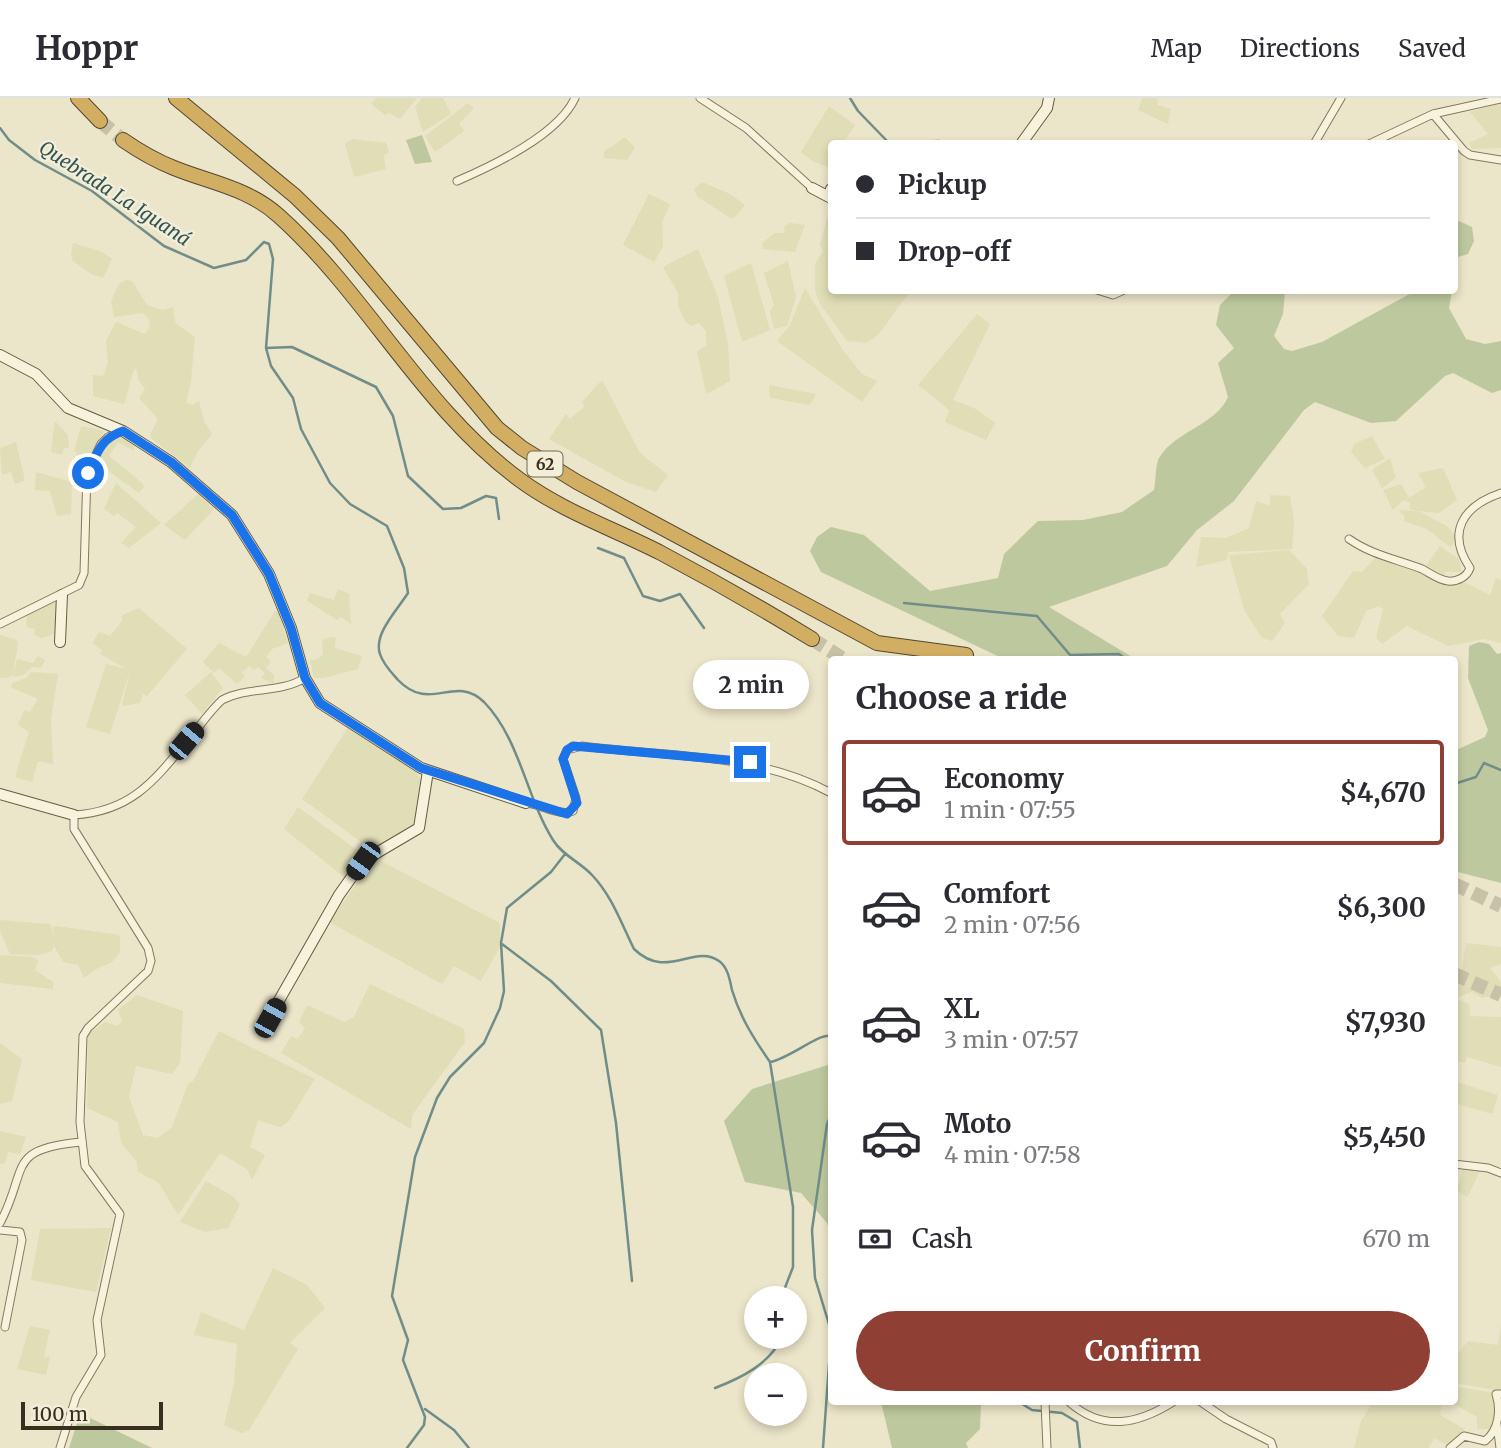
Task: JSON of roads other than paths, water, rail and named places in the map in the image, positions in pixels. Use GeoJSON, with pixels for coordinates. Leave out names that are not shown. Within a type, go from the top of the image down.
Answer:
{"type":"FeatureCollection","features":[{"type":"Feature","properties":{"kind":"highway"},"geometry":{"type":"LineString","coordinates":[[78,98],[100,121]]}},
{"type":"Feature","properties":{"kind":"highway","name":"62"},"geometry":{"type":"LineString","coordinates":[[176,98],[295,196],[338,238],[497,428],[522,448],[578,482],[877,643],[966,655]]}},
{"type":"Feature","properties":{"kind":"highway","name":"62"},"geometry":{"type":"LineString","coordinates":[[124,140],[174,168],[235,187],[276,214],[339,278],[458,426],[487,455],[523,482],[559,504],[660,553],[812,639]]}},
{"type":"Feature","properties":{"kind":"street"},"geometry":{"type":"LineString","coordinates":[[457,181],[493,166],[544,132],[569,111],[575,98]]}},
{"type":"Feature","properties":{"kind":"street"},"geometry":{"type":"LineString","coordinates":[[700,98],[746,128],[812,188],[828,194]]}},
{"type":"Feature","properties":{"kind":"street"},"geometry":{"type":"LineString","coordinates":[[1024,140],[1047,108],[1049,98]]}},
{"type":"Feature","properties":{"kind":"street"},"geometry":{"type":"LineString","coordinates":[[1316,140],[1341,98]]}},
{"type":"Feature","properties":{"kind":"street"},"geometry":{"type":"LineString","coordinates":[[1378,140],[1433,114],[1501,99]]}},
{"type":"Feature","properties":{"kind":"street"},"geometry":{"type":"LineString","coordinates":[[1433,114],[1455,140]]}},
{"type":"Feature","properties":{"kind":"street"},"geometry":{"type":"LineString","coordinates":[[1458,144],[1470,155],[1501,160]]}},
{"type":"Feature","properties":{"kind":"street"},"geometry":{"type":"LineString","coordinates":[[0,355],[36,374],[68,408],[123,431],[171,462],[232,515],[269,574],[291,628],[305,678],[316,698],[334,713],[428,771],[564,814],[575,808],[576,798],[563,759],[567,750],[582,746],[750,762],[802,778],[828,791]]}},
{"type":"Feature","properties":{"kind":"street"},"geometry":{"type":"LineString","coordinates":[[0,624],[75,589],[84,573],[88,473],[101,444],[108,437],[123,431]]}},
{"type":"Feature","properties":{"kind":"street"},"geometry":{"type":"LineString","coordinates":[[1349,539],[1370,554],[1420,569],[1441,579],[1462,579],[1470,568],[1461,554],[1457,534],[1462,522],[1479,503],[1501,493]]}},
{"type":"Feature","properties":{"kind":"street"},"geometry":{"type":"LineString","coordinates":[[60,642],[62,595]]}},
{"type":"Feature","properties":{"kind":"street"},"geometry":{"type":"LineString","coordinates":[[0,794],[74,815],[103,812],[133,798],[154,780],[222,700],[234,695],[289,687],[305,678]]}},
{"type":"Feature","properties":{"kind":"street"},"geometry":{"type":"LineString","coordinates":[[270,1018],[339,895],[363,861],[419,828],[428,771]]}},
{"type":"Feature","properties":{"kind":"street"},"geometry":{"type":"LineString","coordinates":[[60,1448],[76,1397],[102,1356],[97,1320],[120,1214],[89,1173],[81,1142],[84,1033],[148,971],[151,961],[148,948],[74,829],[74,815]]}},
{"type":"Feature","properties":{"kind":"street"},"geometry":{"type":"LineString","coordinates":[[0,1223],[26,1158],[46,1145],[81,1142]]}},
{"type":"Feature","properties":{"kind":"street"},"geometry":{"type":"LineString","coordinates":[[1458,1164],[1488,1168],[1501,1173]]}},
{"type":"Feature","properties":{"kind":"street"},"geometry":{"type":"LineString","coordinates":[[0,1230],[20,1232],[22,1240],[5,1327]]}},
{"type":"Feature","properties":{"kind":"street"},"geometry":{"type":"LineString","coordinates":[[1450,1448],[1464,1436],[1485,1441],[1496,1423],[1500,1406],[1496,1394],[1501,1394]]}},
{"type":"Feature","properties":{"kind":"street"},"geometry":{"type":"LineString","coordinates":[[1045,1405],[1047,1448]]}},
{"type":"Feature","properties":{"kind":"street"},"geometry":{"type":"LineString","coordinates":[[1073,1405],[1088,1415],[1132,1422],[1166,1405]]}},
{"type":"Feature","properties":{"kind":"street"},"geometry":{"type":"LineString","coordinates":[[1205,1405],[1271,1442],[1273,1448]]}},
{"type":"Feature","properties":{"kind":"street"},"geometry":{"type":"LineString","coordinates":[[1496,1423],[1500,1448]]}},
{"type":"Feature","properties":{"kind":"waterway"},"geometry":{"type":"LineString","coordinates":[[850,98],[858,111],[886,140]]}},
{"type":"Feature","properties":{"kind":"waterway","name":"Quebrada La Iguaná"},"geometry":{"type":"LineString","coordinates":[[0,128],[9,140],[35,160],[92,191],[164,246],[214,268],[246,260],[264,242],[269,244],[273,259],[266,348],[271,366],[293,398],[301,429],[330,483],[350,504],[387,526],[404,568],[408,593],[380,638],[380,654],[385,665],[410,690],[421,694],[463,691],[484,702],[506,733],[553,840],[599,883],[616,910],[634,949],[646,958],[658,962],[700,956],[719,961],[727,970],[743,1019],[770,1062],[828,1036]]}},
{"type":"Feature","properties":{"kind":"waterway"},"geometry":{"type":"LineString","coordinates":[[266,348],[292,347],[376,387],[393,416],[408,476],[443,509],[461,508],[486,496],[496,498],[499,519]]}},
{"type":"Feature","properties":{"kind":"waterway"},"geometry":{"type":"LineString","coordinates":[[598,548],[624,558],[643,596],[660,601],[680,594],[704,628]]}},
{"type":"Feature","properties":{"kind":"waterway"},"geometry":{"type":"LineString","coordinates":[[904,603],[1037,616],[1070,655],[1122,656]]}},
{"type":"Feature","properties":{"kind":"waterway"},"geometry":{"type":"LineString","coordinates":[[1458,783],[1476,777],[1484,763],[1501,770]]}},
{"type":"Feature","properties":{"kind":"waterway"},"geometry":{"type":"LineString","coordinates":[[407,1448],[424,1425],[425,1417],[403,1360],[408,1340],[392,1296],[415,1157],[437,1098],[450,1077],[484,1043],[500,1008],[504,991],[501,943],[507,908],[551,872],[565,854]]}},
{"type":"Feature","properties":{"kind":"waterway"},"geometry":{"type":"LineString","coordinates":[[502,944],[551,981],[601,1030],[616,1123],[632,1281]]}},
{"type":"Feature","properties":{"kind":"waterway"},"geometry":{"type":"LineString","coordinates":[[770,1062],[793,1207],[793,1267],[786,1286]]}},
{"type":"Feature","properties":{"kind":"waterway"},"geometry":{"type":"LineString","coordinates":[[828,1122],[812,1230],[815,1278],[828,1321]]}},
{"type":"Feature","properties":{"kind":"waterway"},"geometry":{"type":"LineString","coordinates":[[715,1388],[744,1375],[775,1349]]}},
{"type":"Feature","properties":{"kind":"waterway"},"geometry":{"type":"LineString","coordinates":[[823,1448],[828,1379]]}},
{"type":"Feature","properties":{"kind":"waterway","name":"Quebrada La Iguaná"},"geometry":{"type":"LineString","coordinates":[[1024,1405],[1032,1410],[1062,1413],[1077,1422],[1080,1448]]}},
{"type":"Feature","properties":{"kind":"waterway"},"geometry":{"type":"LineString","coordinates":[[425,1409],[454,1430],[469,1448]]}},
{"type":"Feature","properties":{"kind":"tunnel"},"geometry":{"type":"LineString","coordinates":[[100,121],[123,140]]}},
{"type":"Feature","properties":{"kind":"tunnel"},"geometry":{"type":"LineString","coordinates":[[812,639],[839,656]]}},
{"type":"Feature","properties":{"kind":"tunnel"},"geometry":{"type":"LineString","coordinates":[[1458,886],[1501,906]]}},
{"type":"Feature","properties":{"kind":"tunnel"},"geometry":{"type":"LineString","coordinates":[[1458,976],[1501,995]]}}]}
